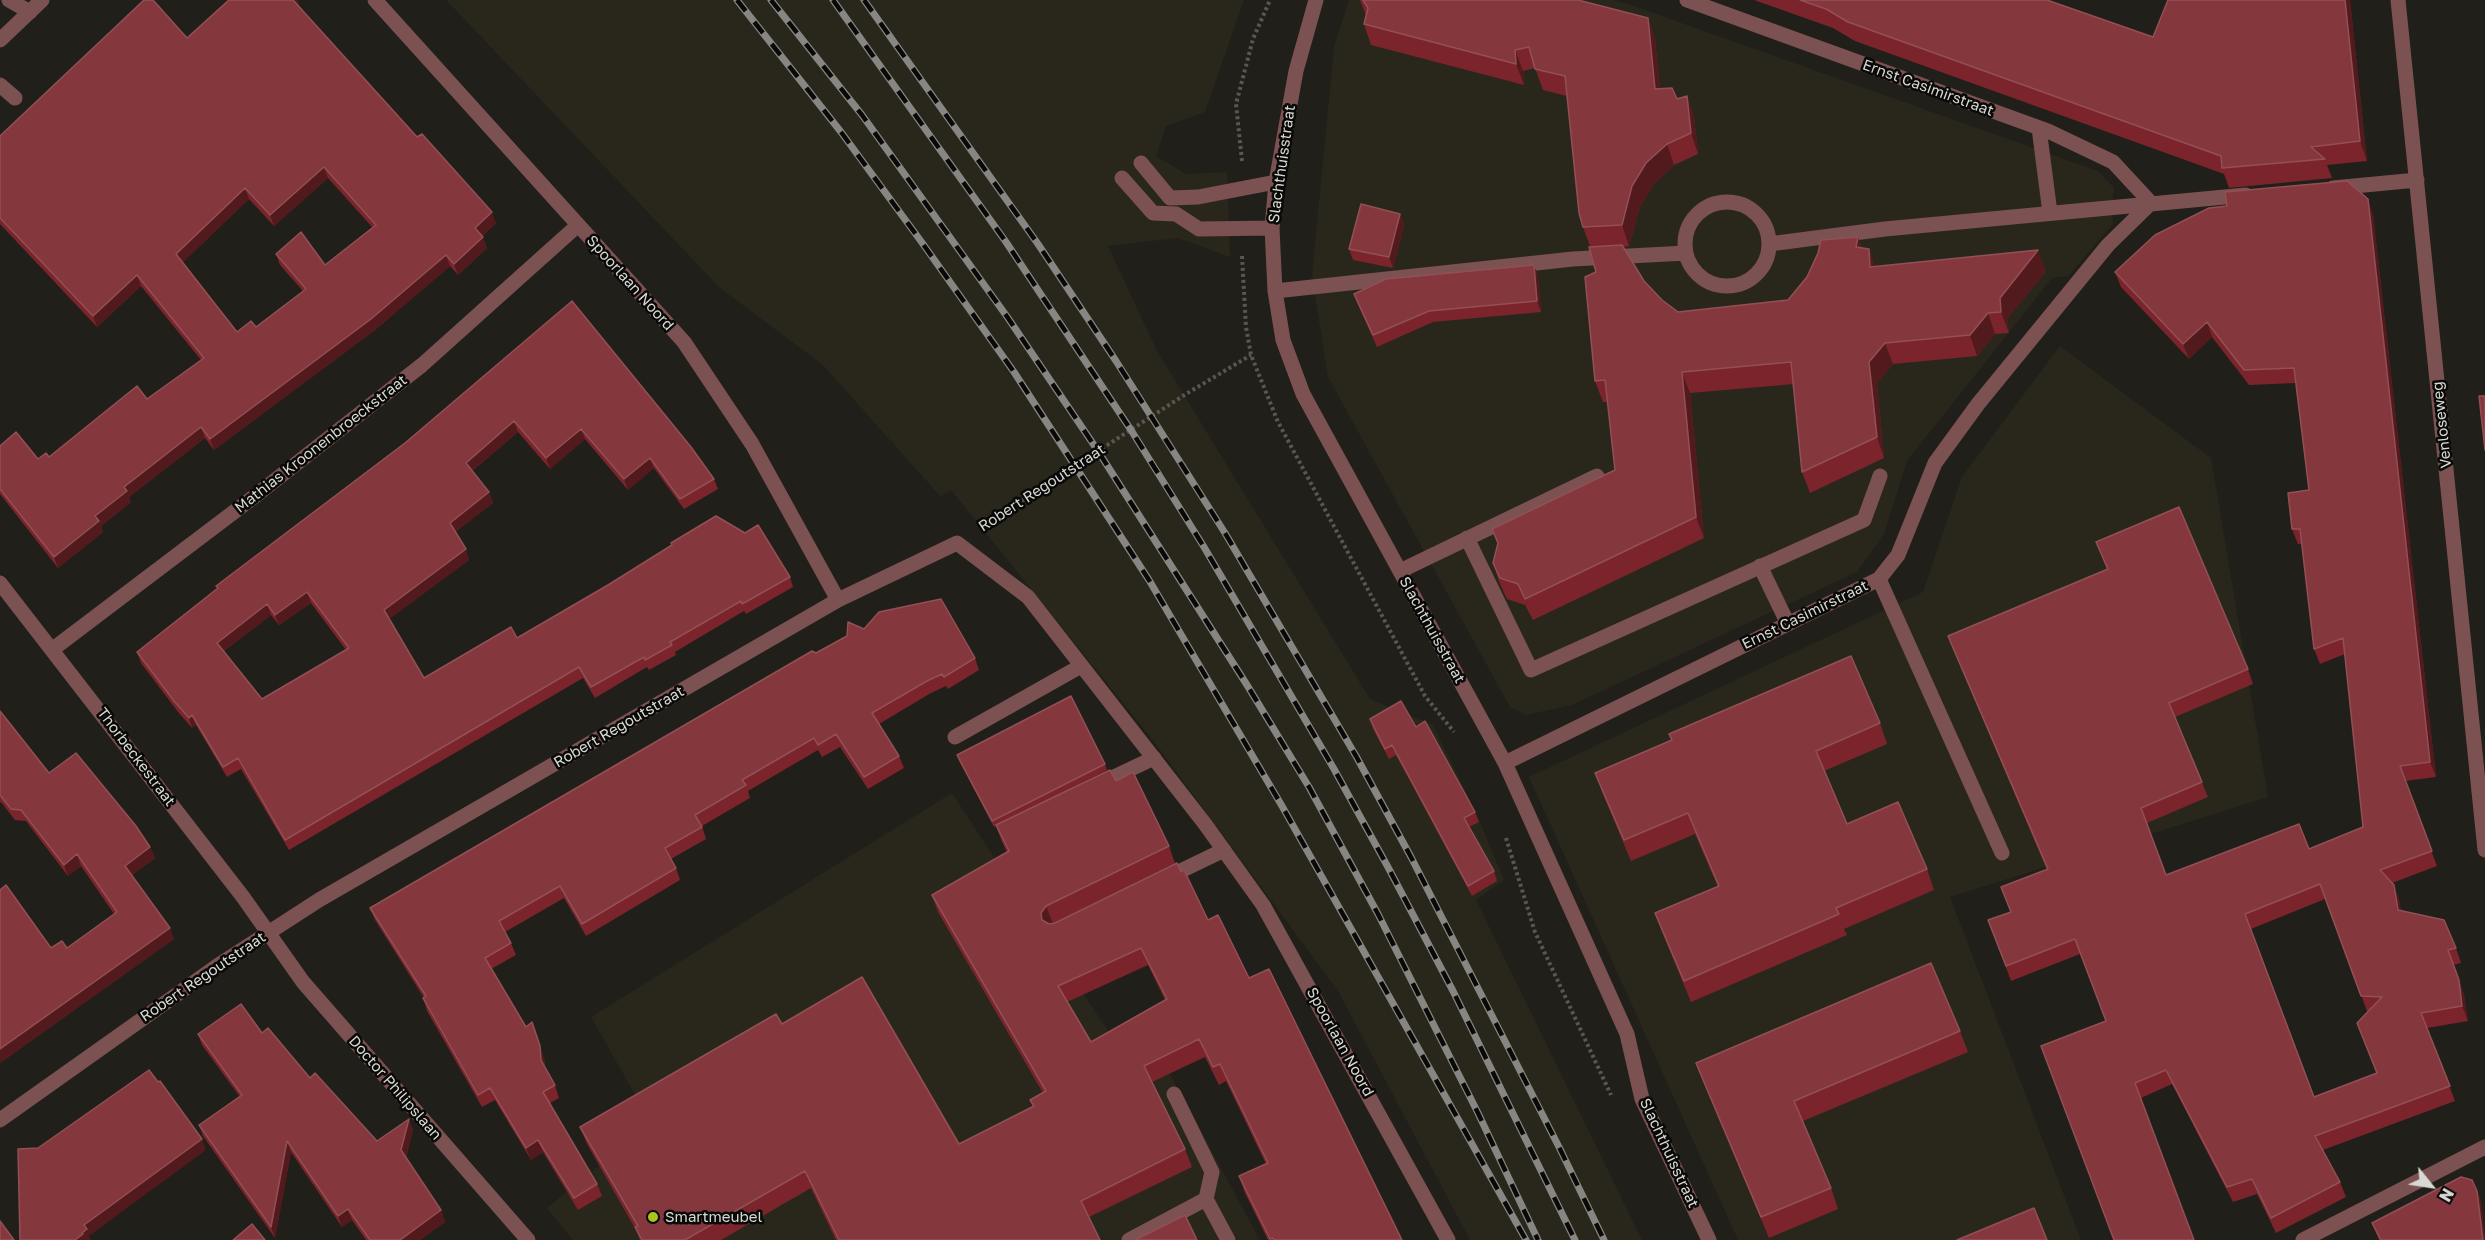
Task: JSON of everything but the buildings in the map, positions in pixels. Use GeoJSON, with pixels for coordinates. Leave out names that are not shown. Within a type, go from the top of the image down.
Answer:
{"type":"FeatureCollection","features":[{"type":"Feature","properties":{"kind":"street"},"geometry":{"type":"LineString","coordinates":[[9,0],[30,12]]}},
{"type":"Feature","properties":{"kind":"street"},"geometry":{"type":"LineString","coordinates":[[0,40],[42,0]]}},
{"type":"Feature","properties":{"kind":"street","name":"Spoorlaan Noord"},"geometry":{"type":"LineString","coordinates":[[375,0],[684,342],[752,444],[838,600]]}},
{"type":"Feature","properties":{"kind":"street","name":"Slachthuisstraat"},"geometry":{"type":"LineString","coordinates":[[1316,0],[1296,71],[1276,182],[1272,228],[1275,291],[1283,340],[1303,394],[1505,763],[1627,1034],[1642,1099],[1709,1240]]}},
{"type":"Feature","properties":{"kind":"street","name":"Ernst Casimirstraat"},"geometry":{"type":"LineString","coordinates":[[1505,763],[1879,579],[1898,555],[1935,463],[1978,404],[2108,245],[2151,203],[2113,162],[2038,128],[1687,0]]}},
{"type":"Feature","properties":{"kind":"street","name":"Venloseweg"},"geometry":{"type":"LineString","coordinates":[[2398,0],[2485,850]]}},
{"type":"Feature","properties":{"kind":"street"},"geometry":{"type":"LineString","coordinates":[[0,85],[15,98]]}},
{"type":"Feature","properties":{"kind":"street"},"geometry":{"type":"LineString","coordinates":[[2038,128],[2050,213]]}},
{"type":"Feature","properties":{"kind":"street"},"geometry":{"type":"LineString","coordinates":[[1141,163],[1170,198],[1198,197],[1276,182]]}},
{"type":"Feature","properties":{"kind":"street"},"geometry":{"type":"LineString","coordinates":[[1122,178],[1153,213],[1176,214],[1199,229],[1272,228]]}},
{"type":"Feature","properties":{"kind":"street"},"geometry":{"type":"LineString","coordinates":[[2322,189],[2416,180]]}},
{"type":"Feature","properties":{"kind":"street"},"geometry":{"type":"LineString","coordinates":[[1769,244],[1885,229],[2265,193]]}},
{"type":"Feature","properties":{"kind":"street"},"geometry":{"type":"LineString","coordinates":[[1724,202],[1750,209],[1760,218],[1767,231],[1769,244],[1767,258],[1760,271],[1750,280],[1730,286],[1710,283],[1698,275],[1686,254],[1686,237],[1690,224],[1700,213],[1724,202]]}},
{"type":"Feature","properties":{"kind":"street","name":"Mathias Kroonenbroeckstraat"},"geometry":{"type":"LineString","coordinates":[[53,649],[255,496],[422,365],[577,226]]}},
{"type":"Feature","properties":{"kind":"street"},"geometry":{"type":"LineString","coordinates":[[1275,291],[1573,259],[1686,254]]}},
{"type":"Feature","properties":{"kind":"street"},"geometry":{"type":"LineString","coordinates":[[1400,571],[1597,476]]}},
{"type":"Feature","properties":{"kind":"street"},"geometry":{"type":"LineString","coordinates":[[1467,538],[1531,670],[1864,520],[1880,476]]}},
{"type":"Feature","properties":{"kind":"street","name":"Spoorlaan Noord"},"geometry":{"type":"LineString","coordinates":[[957,543],[1028,597],[1154,758],[1263,905],[1448,1240]]}},
{"type":"Feature","properties":{"kind":"street","name":"Robert Regoutstraat"},"geometry":{"type":"LineString","coordinates":[[0,1120],[207,973],[320,900],[838,600],[957,543]]}},
{"type":"Feature","properties":{"kind":"street"},"geometry":{"type":"LineString","coordinates":[[1760,566],[1788,624]]}},
{"type":"Feature","properties":{"kind":"street"},"geometry":{"type":"LineString","coordinates":[[1879,579],[2002,853]]}},
{"type":"Feature","properties":{"kind":"street","name":"Thorbeckestraat"},"geometry":{"type":"LineString","coordinates":[[0,583],[243,897],[268,933]]}},
{"type":"Feature","properties":{"kind":"street"},"geometry":{"type":"LineString","coordinates":[[955,737],[1082,666]]}},
{"type":"Feature","properties":{"kind":"street"},"geometry":{"type":"LineString","coordinates":[[1082,793],[1154,758]]}},
{"type":"Feature","properties":{"kind":"street"},"geometry":{"type":"LineString","coordinates":[[1151,886],[1224,850]]}},
{"type":"Feature","properties":{"kind":"street","name":"Doctor Philipslaan"},"geometry":{"type":"LineString","coordinates":[[268,933],[303,982],[528,1240]]}},
{"type":"Feature","properties":{"kind":"street"},"geometry":{"type":"LineString","coordinates":[[1174,1094],[1212,1172],[1206,1199],[1228,1240]]}},
{"type":"Feature","properties":{"kind":"street"},"geometry":{"type":"LineString","coordinates":[[2303,1240],[2485,1147]]}},
{"type":"Feature","properties":{"kind":"street"},"geometry":{"type":"LineString","coordinates":[[1129,1240],[1206,1199]]}},
{"type":"Feature","properties":{"kind":"path","name":"Robert Regoutstraat"},"geometry":{"type":"LineString","coordinates":[[957,543],[1186,394],[1251,355]]}},
{"type":"Feature","properties":{"kind":"shaded area"},"geometry":{"type":"Polygon","coordinates":[[[446,0],[1244,0],[1205,112],[1166,126],[1156,156],[1186,174],[1227,172],[1230,257],[1178,238],[1108,246],[1157,351],[1370,699],[1433,725],[1477,815],[1504,880],[1476,900],[1642,1240],[1470,1240],[1338,991],[1152,739],[951,490],[940,496],[823,365],[720,288],[446,0]]]}},
{"type":"Feature","properties":{"kind":"shaded area"},"geometry":{"type":"Polygon","coordinates":[[[1349,0],[1612,0],[1631,5],[2098,171],[2114,188],[2113,224],[2068,276],[2052,278],[1907,461],[1884,534],[1857,572],[1572,705],[1526,715],[1510,707],[1328,377],[1312,276],[1334,47],[1349,0]]]}},
{"type":"Feature","properties":{"kind":"shaded area"},"geometry":{"type":"Polygon","coordinates":[[[2060,346],[2211,458],[2268,797],[1950,897],[2081,1240],[1738,1240],[1529,777],[1923,592],[1962,477],[2060,346]]]}},
{"type":"Feature","properties":{"kind":"shaded area"},"geometry":{"type":"Polygon","coordinates":[[[952,793],[1119,1048],[1144,1026],[1260,1240],[573,1240],[547,1208],[651,1123],[591,1017],[952,793]]]}},
{"type":"Feature","properties":{"kind":"railway"},"geometry":{"type":"LineString","coordinates":[[737,0],[841,132],[1014,372],[1149,580],[1282,806],[1526,1240]]}},
{"type":"Feature","properties":{"kind":"railway"},"geometry":{"type":"LineString","coordinates":[[771,0],[862,115],[1008,318],[1098,451],[1247,685],[1309,787],[1378,914],[1478,1113],[1538,1240]]}},
{"type":"Feature","properties":{"kind":"railway"},"geometry":{"type":"LineString","coordinates":[[833,0],[1006,242],[1131,430],[1204,547],[1334,769],[1389,869],[1453,991],[1575,1240]]}},
{"type":"Feature","properties":{"kind":"railway"},"geometry":{"type":"LineString","coordinates":[[864,0],[1038,244],[1116,361],[1225,533],[1356,756],[1411,857],[1604,1240]]}},
{"type":"Feature","properties":{"kind":"place","name":"Smartmeubel"},"geometry":{"type":"Point","coordinates":[653,1217]}}]}
